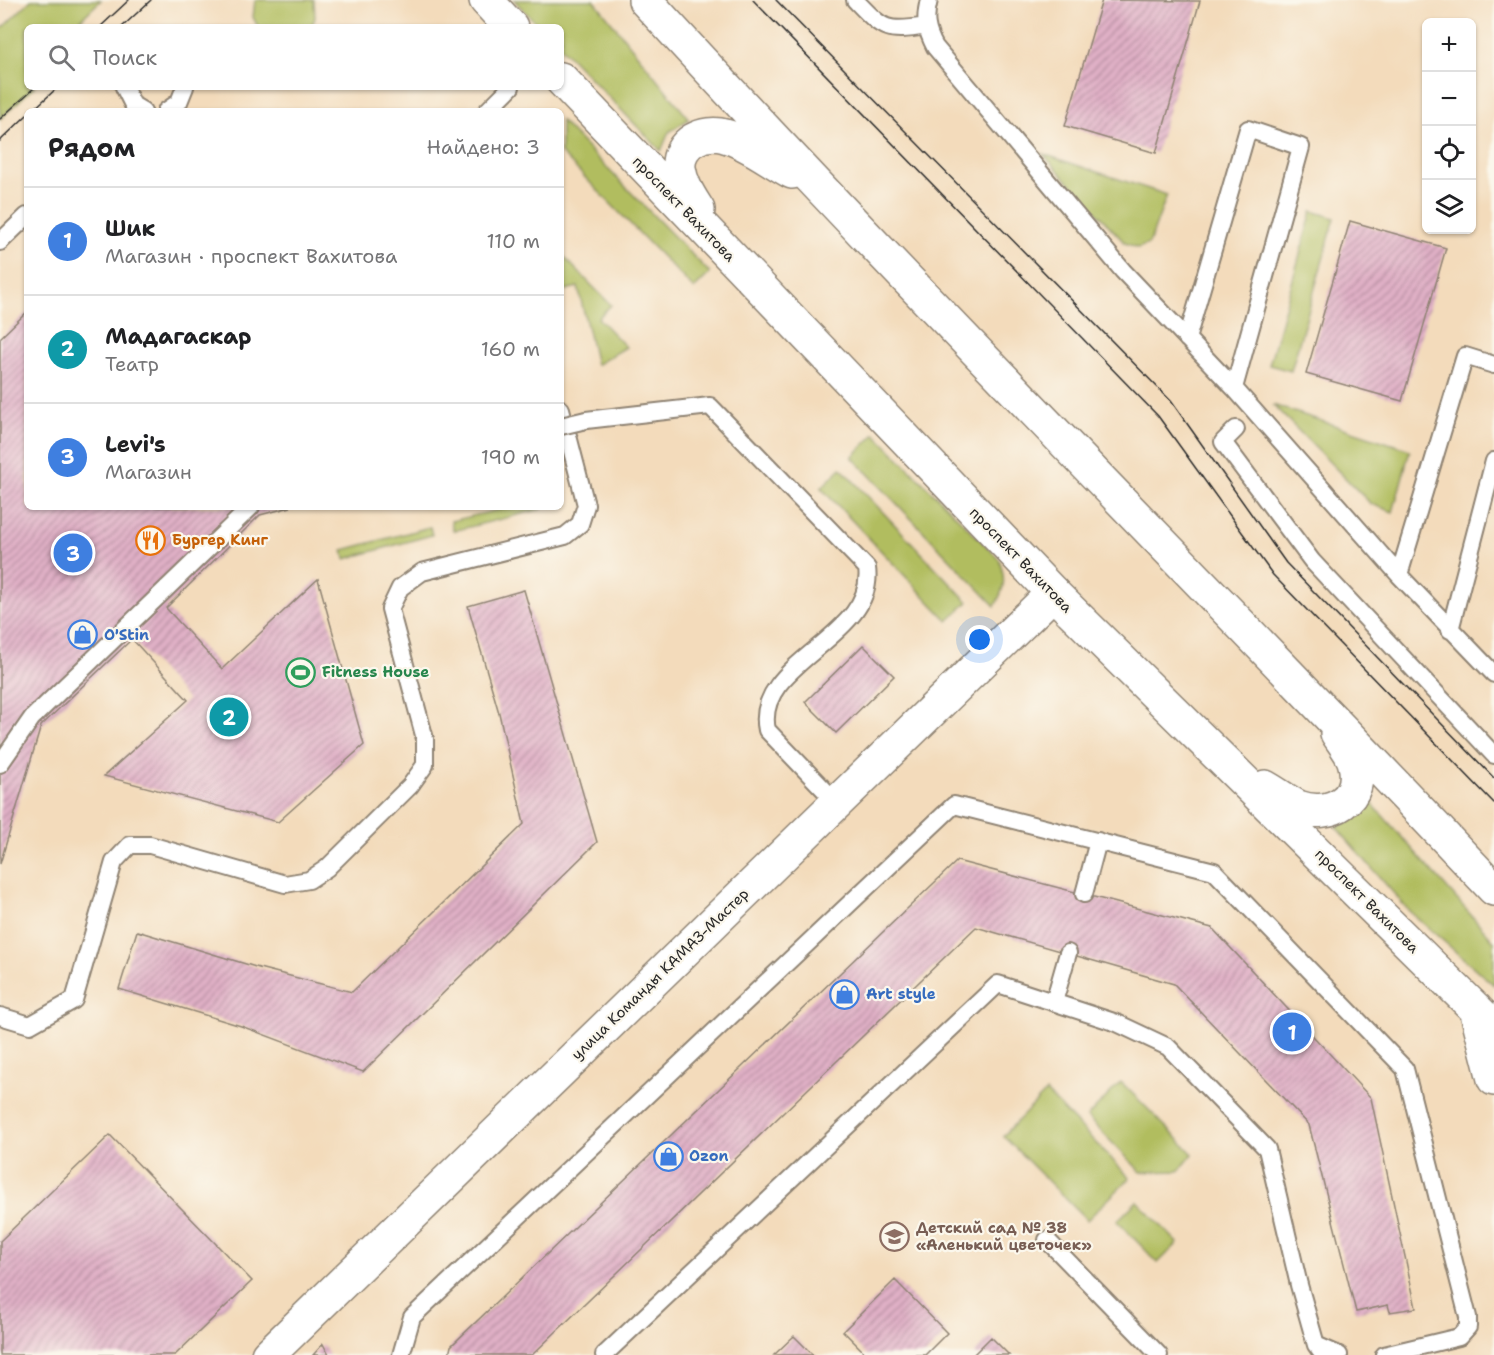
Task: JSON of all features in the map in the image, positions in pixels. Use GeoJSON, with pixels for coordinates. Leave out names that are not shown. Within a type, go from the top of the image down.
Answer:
{"type":"FeatureCollection","features":[{"type":"Feature","properties":{"kind":"main road"},"geometry":{"type":"LineString","coordinates":[[486,0],[509,24]]}},
{"type":"Feature","properties":{"kind":"main road"},"geometry":{"type":"LineString","coordinates":[[645,0],[814,184],[1315,699],[1491,884]]}},
{"type":"Feature","properties":{"kind":"main road","name":"проспект Вахитова"},"geometry":{"type":"LineString","coordinates":[[564,82],[1053,593],[1485,1018]]}},
{"type":"Feature","properties":{"kind":"main road"},"geometry":{"type":"LineString","coordinates":[[727,254],[687,194],[681,176],[679,165],[690,142],[711,134],[727,136],[814,184]]}},
{"type":"Feature","properties":{"kind":"main road","name":"улица Команды КАМАЗ-Мастер"},"geometry":{"type":"LineString","coordinates":[[267,1355],[1053,593]]}},
{"type":"Feature","properties":{"kind":"main road"},"geometry":{"type":"LineString","coordinates":[[1230,766],[1298,807],[1324,812],[1344,803],[1355,784],[1354,761],[1315,699]]}},
{"type":"Feature","properties":{"kind":"main road"},"geometry":{"type":"LineString","coordinates":[[1485,1018],[1494,1079]]}},
{"type":"Feature","properties":{"kind":"lane"},"geometry":{"type":"LineString","coordinates":[[855,0],[878,24],[886,27],[904,29],[926,26]]}},
{"type":"Feature","properties":{"kind":"lane"},"geometry":{"type":"LineString","coordinates":[[929,0],[925,14],[926,26],[935,47],[955,71],[1123,271],[1234,388],[1399,575],[1494,674]]}},
{"type":"Feature","properties":{"kind":"lane"},"geometry":{"type":"LineString","coordinates":[[125,90],[127,96],[138,108]]}},
{"type":"Feature","properties":{"kind":"lane"},"geometry":{"type":"LineString","coordinates":[[170,108],[179,102],[184,90]]}},
{"type":"Feature","properties":{"kind":"lane"},"geometry":{"type":"LineString","coordinates":[[490,108],[508,90]]}},
{"type":"Feature","properties":{"kind":"lane"},"geometry":{"type":"LineString","coordinates":[[1187,339],[1248,129],[1301,147],[1234,388]]}},
{"type":"Feature","properties":{"kind":"lane"},"geometry":{"type":"LineString","coordinates":[[0,242],[24,219]]}},
{"type":"Feature","properties":{"kind":"lane"},"geometry":{"type":"LineString","coordinates":[[1399,575],[1465,356],[1494,365]]}},
{"type":"Feature","properties":{"kind":"lane"},"geometry":{"type":"LineString","coordinates":[[564,425],[586,420],[710,406],[867,568],[869,582],[860,607],[777,687],[766,707],[767,730],[837,803]]}},
{"type":"Feature","properties":{"kind":"lane"},"geometry":{"type":"LineString","coordinates":[[0,1016],[30,1025],[74,1000],[114,862],[130,845],[150,845],[285,884],[309,880],[327,868],[410,786],[425,765],[425,739],[390,609],[394,598],[400,588],[422,572],[565,536],[580,524],[586,506],[564,421]]}},
{"type":"Feature","properties":{"kind":"lane"},"geometry":{"type":"LineString","coordinates":[[1236,429],[1223,442],[1312,561],[1494,754]]}},
{"type":"Feature","properties":{"kind":"lane"},"geometry":{"type":"LineString","coordinates":[[1450,630],[1494,461]]}},
{"type":"Feature","properties":{"kind":"lane"},"geometry":{"type":"LineString","coordinates":[[0,764],[32,718],[248,510]]}},
{"type":"Feature","properties":{"kind":"lane"},"geometry":{"type":"LineString","coordinates":[[401,1355],[412,1317],[954,805],[1214,871],[1405,1069],[1468,1322],[1464,1333],[1459,1337],[1384,1355]]}},
{"type":"Feature","properties":{"kind":"lane"},"geometry":{"type":"LineString","coordinates":[[1084,894],[1098,841]]}},
{"type":"Feature","properties":{"kind":"lane"},"geometry":{"type":"LineString","coordinates":[[1054,1002],[1068,953]]}},
{"type":"Feature","properties":{"kind":"lane"},"geometry":{"type":"LineString","coordinates":[[604,1355],[998,984],[1117,1023],[1168,1047],[1267,1149],[1299,1285],[1320,1350],[1339,1355]]}},
{"type":"Feature","properties":{"kind":"lane"},"geometry":{"type":"LineString","coordinates":[[1047,1240],[1159,1355]]}},
{"type":"Feature","properties":{"kind":"green space"},"geometry":{"type":"Polygon","coordinates":[[[31,0],[101,0],[76,24],[24,24],[24,90],[31,90],[0,119],[0,30],[31,0]]]}},
{"type":"Feature","properties":{"kind":"green space"},"geometry":{"type":"Polygon","coordinates":[[[255,0],[314,0],[315,18],[312,24],[256,24],[253,17],[255,0]]]}},
{"type":"Feature","properties":{"kind":"green space"},"geometry":{"type":"Polygon","coordinates":[[[514,0],[594,0],[689,119],[669,132],[661,151],[564,51],[564,24],[537,24],[514,0]]]}},
{"type":"Feature","properties":{"kind":"green space"},"geometry":{"type":"Polygon","coordinates":[[[564,124],[710,273],[694,289],[564,156],[564,124]]]}},
{"type":"Feature","properties":{"kind":"green space"},"geometry":{"type":"Polygon","coordinates":[[[1043,154],[1167,195],[1149,244],[1138,248],[1125,243],[1043,154]]]}},
{"type":"Feature","properties":{"kind":"green space"},"geometry":{"type":"Polygon","coordinates":[[[1312,211],[1335,218],[1291,371],[1269,365],[1312,211]]]}},
{"type":"Feature","properties":{"kind":"green space"},"geometry":{"type":"Polygon","coordinates":[[[564,257],[611,305],[598,318],[626,347],[596,365],[578,287],[564,290],[564,257]]]}},
{"type":"Feature","properties":{"kind":"green space"},"geometry":{"type":"Polygon","coordinates":[[[1273,405],[1410,450],[1393,512],[1371,504],[1273,405]]]}},
{"type":"Feature","properties":{"kind":"green space"},"geometry":{"type":"Polygon","coordinates":[[[875,434],[999,559],[1003,572],[1003,583],[995,606],[852,457],[875,434]]]}},
{"type":"Feature","properties":{"kind":"green space"},"geometry":{"type":"Polygon","coordinates":[[[841,468],[968,602],[948,621],[821,488],[841,468]]]}},
{"type":"Feature","properties":{"kind":"green space"},"geometry":{"type":"Polygon","coordinates":[[[498,510],[538,510],[453,531],[451,521],[498,510]]]}},
{"type":"Feature","properties":{"kind":"green space"},"geometry":{"type":"Polygon","coordinates":[[[430,527],[432,535],[345,559],[343,550],[430,527]]]}},
{"type":"Feature","properties":{"kind":"green space"},"geometry":{"type":"Polygon","coordinates":[[[1367,798],[1494,941],[1494,985],[1409,911],[1336,827],[1356,817],[1363,809],[1367,798]]]}},
{"type":"Feature","properties":{"kind":"green space"},"geometry":{"type":"Polygon","coordinates":[[[1121,1082],[1193,1154],[1179,1171],[1141,1172],[1087,1117],[1121,1082]]]}},
{"type":"Feature","properties":{"kind":"green space"},"geometry":{"type":"Polygon","coordinates":[[[1046,1092],[1130,1178],[1087,1220],[1003,1136],[1046,1092]]]}},
{"type":"Feature","properties":{"kind":"green space"},"geometry":{"type":"Polygon","coordinates":[[[1137,1201],[1178,1243],[1158,1263],[1117,1221],[1137,1201]]]}},
{"type":"Feature","properties":{"kind":"building"},"geometry":{"type":"Polygon","coordinates":[[[1102,0],[1200,1],[1156,153],[1065,126],[1102,0]]]}},
{"type":"Feature","properties":{"kind":"building"},"geometry":{"type":"Polygon","coordinates":[[[1350,221],[1446,248],[1402,401],[1306,374],[1350,221]]]}},
{"type":"Feature","properties":{"kind":"building"},"geometry":{"type":"Polygon","coordinates":[[[24,315],[24,510],[279,510],[260,515],[166,608],[222,669],[318,579],[364,745],[278,822],[104,776],[188,700],[132,639],[41,726],[0,864],[0,338],[24,315]]]}},
{"type":"Feature","properties":{"kind":"building"},"geometry":{"type":"Polygon","coordinates":[[[524,590],[597,842],[363,1072],[241,1026],[119,989],[137,931],[259,968],[352,992],[524,824],[499,713],[468,606],[524,590]]]}},
{"type":"Feature","properties":{"kind":"building"},"geometry":{"type":"Polygon","coordinates":[[[863,645],[894,676],[836,733],[805,702],[863,645]]]}},
{"type":"Feature","properties":{"kind":"building"},"geometry":{"type":"Polygon","coordinates":[[[957,861],[1212,928],[1371,1098],[1416,1308],[1390,1312],[1388,1305],[1356,1312],[1309,1125],[1174,984],[976,927],[532,1355],[449,1355],[451,1346],[957,861]]]}},
{"type":"Feature","properties":{"kind":"building"},"geometry":{"type":"Polygon","coordinates":[[[110,1135],[252,1281],[175,1355],[0,1355],[0,1241],[110,1135]]]}},
{"type":"Feature","properties":{"kind":"building"},"geometry":{"type":"Polygon","coordinates":[[[895,1280],[947,1333],[925,1355],[867,1355],[843,1331],[895,1280]]]}},
{"type":"Feature","properties":{"kind":"building"},"geometry":{"type":"Polygon","coordinates":[[[794,1336],[813,1355],[774,1355],[794,1336]]]}},
{"type":"Feature","properties":{"kind":"building"},"geometry":{"type":"Polygon","coordinates":[[[991,1337],[1009,1355],[973,1355],[991,1337]]]}},
{"type":"Feature","properties":{"kind":"building"},"geometry":{"type":"Polygon","coordinates":[[[323,1344],[329,1355],[313,1355],[323,1344]]]}},
{"type":"Feature","properties":{"kind":"tram line"},"geometry":{"type":"LineString","coordinates":[[103,24],[129,0]]}},
{"type":"Feature","properties":{"kind":"tram line"},"geometry":{"type":"LineString","coordinates":[[125,24],[151,0]]}},
{"type":"Feature","properties":{"kind":"tram line"},"geometry":{"type":"LineString","coordinates":[[753,0],[1158,416],[1273,575],[1494,803]]}},
{"type":"Feature","properties":{"kind":"tram line"},"geometry":{"type":"LineString","coordinates":[[776,0],[1171,401],[1286,563],[1494,778]]}},
{"type":"Feature","properties":{"kind":"tram line"},"geometry":{"type":"LineString","coordinates":[[0,119],[32,90]]}},
{"type":"Feature","properties":{"kind":"tram line"},"geometry":{"type":"LineString","coordinates":[[35,108],[55,90]]}},
{"type":"Feature","properties":{"kind":"tram line"},"geometry":{"type":"LineString","coordinates":[[0,141],[24,118]]}},
{"type":"Feature","properties":{"kind":"place","name":"Бургер Кинг"},"geometry":{"type":"Point","coordinates":[151,540]}},
{"type":"Feature","properties":{"kind":"place","name":"Levi's"},"geometry":{"type":"Point","coordinates":[73,553]}},
{"type":"Feature","properties":{"kind":"place","name":"O'Stin"},"geometry":{"type":"Point","coordinates":[83,635]}},
{"type":"Feature","properties":{"kind":"place","name":"Fitness House"},"geometry":{"type":"Point","coordinates":[301,672]}},
{"type":"Feature","properties":{"kind":"place","name":"Мадагаскар"},"geometry":{"type":"Point","coordinates":[229,717]}},
{"type":"Feature","properties":{"kind":"place","name":"Art style"},"geometry":{"type":"Point","coordinates":[845,994]}},
{"type":"Feature","properties":{"kind":"place","name":"Шик"},"geometry":{"type":"Point","coordinates":[1292,1032]}},
{"type":"Feature","properties":{"kind":"place","name":"Ozon"},"geometry":{"type":"Point","coordinates":[668,1156]}},
{"type":"Feature","properties":{"kind":"place","name":"Детский сад № 38 «Аленький цветочек»"},"geometry":{"type":"Point","coordinates":[895,1237]}}]}
